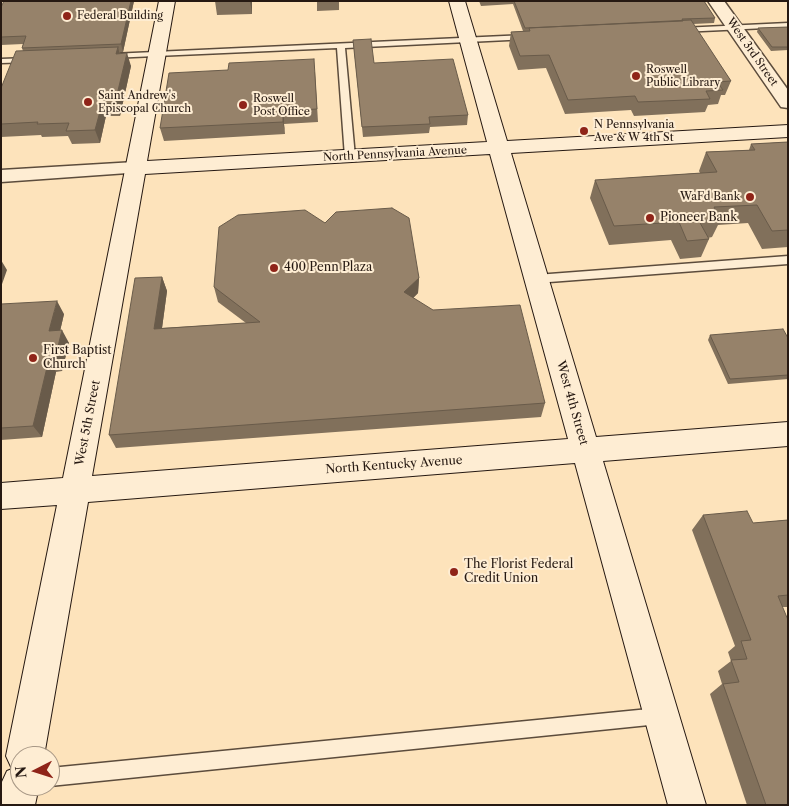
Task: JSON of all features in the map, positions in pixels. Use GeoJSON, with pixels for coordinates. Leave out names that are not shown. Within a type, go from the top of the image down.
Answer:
{"type":"FeatureCollection","features":[{"type":"Feature","properties":{"kind":"street","name":"West 5th Street"},"geometry":{"type":"LineString","coordinates":[[27,746],[167,1]]}},
{"type":"Feature","properties":{"kind":"street","name":"West 4th Street"},"geometry":{"type":"LineString","coordinates":[[457,1],[687,805]]}},
{"type":"Feature","properties":{"kind":"street","name":"West 3rd Street"},"geometry":{"type":"LineString","coordinates":[[716,1],[788,103]]}},
{"type":"Feature","properties":{"kind":"street","name":"North Pennsylvania Avenue"},"geometry":{"type":"LineString","coordinates":[[1,176],[788,132]]}},
{"type":"Feature","properties":{"kind":"street","name":"North Kentucky Avenue"},"geometry":{"type":"LineString","coordinates":[[1,496],[788,434]]}},
{"type":"Feature","properties":{"kind":"lane"},"geometry":{"type":"LineString","coordinates":[[675,30],[788,25]]}},
{"type":"Feature","properties":{"kind":"lane"},"geometry":{"type":"LineString","coordinates":[[98,57],[536,36]]}},
{"type":"Feature","properties":{"kind":"lane"},"geometry":{"type":"LineString","coordinates":[[341,45],[350,157]]}},
{"type":"Feature","properties":{"kind":"lane"},"geometry":{"type":"LineString","coordinates":[[1,61],[40,59]]}},
{"type":"Feature","properties":{"kind":"lane"},"geometry":{"type":"LineString","coordinates":[[536,279],[788,260]]}},
{"type":"Feature","properties":{"kind":"lane"},"geometry":{"type":"LineString","coordinates":[[60,776],[661,716]]}},
{"type":"Feature","properties":{"kind":"building"},"geometry":{"type":"Polygon","coordinates":[[[4,1],[131,1],[121,44],[22,48],[26,36],[1,37],[1,7],[4,1]]]}},
{"type":"Feature","properties":{"kind":"building"},"geometry":{"type":"Polygon","coordinates":[[[514,1],[704,1],[715,18],[525,28],[514,1]]]}},
{"type":"Feature","properties":{"kind":"building","name":"Roswell Public Library"},"geometry":{"type":"Polygon","coordinates":[[[691,20],[731,81],[717,82],[723,90],[706,91],[710,99],[638,102],[635,96],[568,100],[549,55],[520,56],[511,32],[530,31],[529,28],[691,20]]]}},
{"type":"Feature","properties":{"kind":"building"},"geometry":{"type":"Polygon","coordinates":[[[788,27],[788,47],[772,47],[758,28],[788,27]]]}},
{"type":"Feature","properties":{"kind":"building"},"geometry":{"type":"Polygon","coordinates":[[[371,39],[374,63],[453,59],[468,115],[429,117],[430,124],[362,127],[353,40],[371,39]]]}},
{"type":"Feature","properties":{"kind":"building"},"geometry":{"type":"Polygon","coordinates":[[[118,47],[116,54],[127,53],[115,103],[102,104],[95,130],[66,131],[69,123],[1,124],[1,88],[16,51],[118,47]]]}},
{"type":"Feature","properties":{"kind":"building","name":"Roswell Post Office"},"geometry":{"type":"Polygon","coordinates":[[[314,59],[317,109],[283,111],[283,122],[160,128],[169,73],[228,70],[229,63],[314,59]]]}},
{"type":"Feature","properties":{"kind":"building"},"geometry":{"type":"Polygon","coordinates":[[[788,142],[788,230],[772,231],[757,205],[714,207],[720,219],[699,221],[709,239],[687,241],[679,222],[614,226],[595,180],[717,172],[706,152],[755,150],[751,144],[788,142]]]}},
{"type":"Feature","properties":{"kind":"building"},"geometry":{"type":"Polygon","coordinates":[[[392,208],[409,218],[419,278],[404,292],[433,310],[520,305],[545,403],[109,435],[135,278],[162,277],[154,329],[260,322],[214,287],[219,227],[238,215],[305,210],[325,223],[336,212],[392,208]]]}},
{"type":"Feature","properties":{"kind":"building"},"geometry":{"type":"Polygon","coordinates":[[[57,301],[49,331],[62,330],[55,359],[49,359],[33,426],[1,428],[1,304],[57,301]]]}},
{"type":"Feature","properties":{"kind":"building"},"geometry":{"type":"Polygon","coordinates":[[[783,329],[788,338],[788,375],[730,379],[710,335],[783,329]]]}},
{"type":"Feature","properties":{"kind":"building"},"geometry":{"type":"Polygon","coordinates":[[[747,511],[753,523],[788,520],[788,595],[778,596],[788,620],[788,805],[766,805],[723,684],[739,682],[731,660],[747,659],[741,641],[751,640],[703,515],[747,511]]]}},
{"type":"Feature","properties":{"kind":"place","name":"Federal Building"},"geometry":{"type":"Point","coordinates":[67,16]}},
{"type":"Feature","properties":{"kind":"place","name":"Roswell Public Library"},"geometry":{"type":"Point","coordinates":[636,76]}},
{"type":"Feature","properties":{"kind":"place","name":"Saint Andrew's Episcopal Church"},"geometry":{"type":"Point","coordinates":[88,102]}},
{"type":"Feature","properties":{"kind":"place","name":"Roswell Post Office"},"geometry":{"type":"Point","coordinates":[243,105]}},
{"type":"Feature","properties":{"kind":"place","name":"N Pennsylvania Ave & W 4th St"},"geometry":{"type":"Point","coordinates":[584,131]}},
{"type":"Feature","properties":{"kind":"place","name":"WaFd Bank"},"geometry":{"type":"Point","coordinates":[750,197]}},
{"type":"Feature","properties":{"kind":"place","name":"Pioneer Bank"},"geometry":{"type":"Point","coordinates":[650,218]}},
{"type":"Feature","properties":{"kind":"place","name":"400 Penn Plaza"},"geometry":{"type":"Point","coordinates":[274,268]}},
{"type":"Feature","properties":{"kind":"place","name":"First Baptist Church"},"geometry":{"type":"Point","coordinates":[33,358]}},
{"type":"Feature","properties":{"kind":"place","name":"The Florist Federal Credit Union"},"geometry":{"type":"Point","coordinates":[454,572]}}]}
